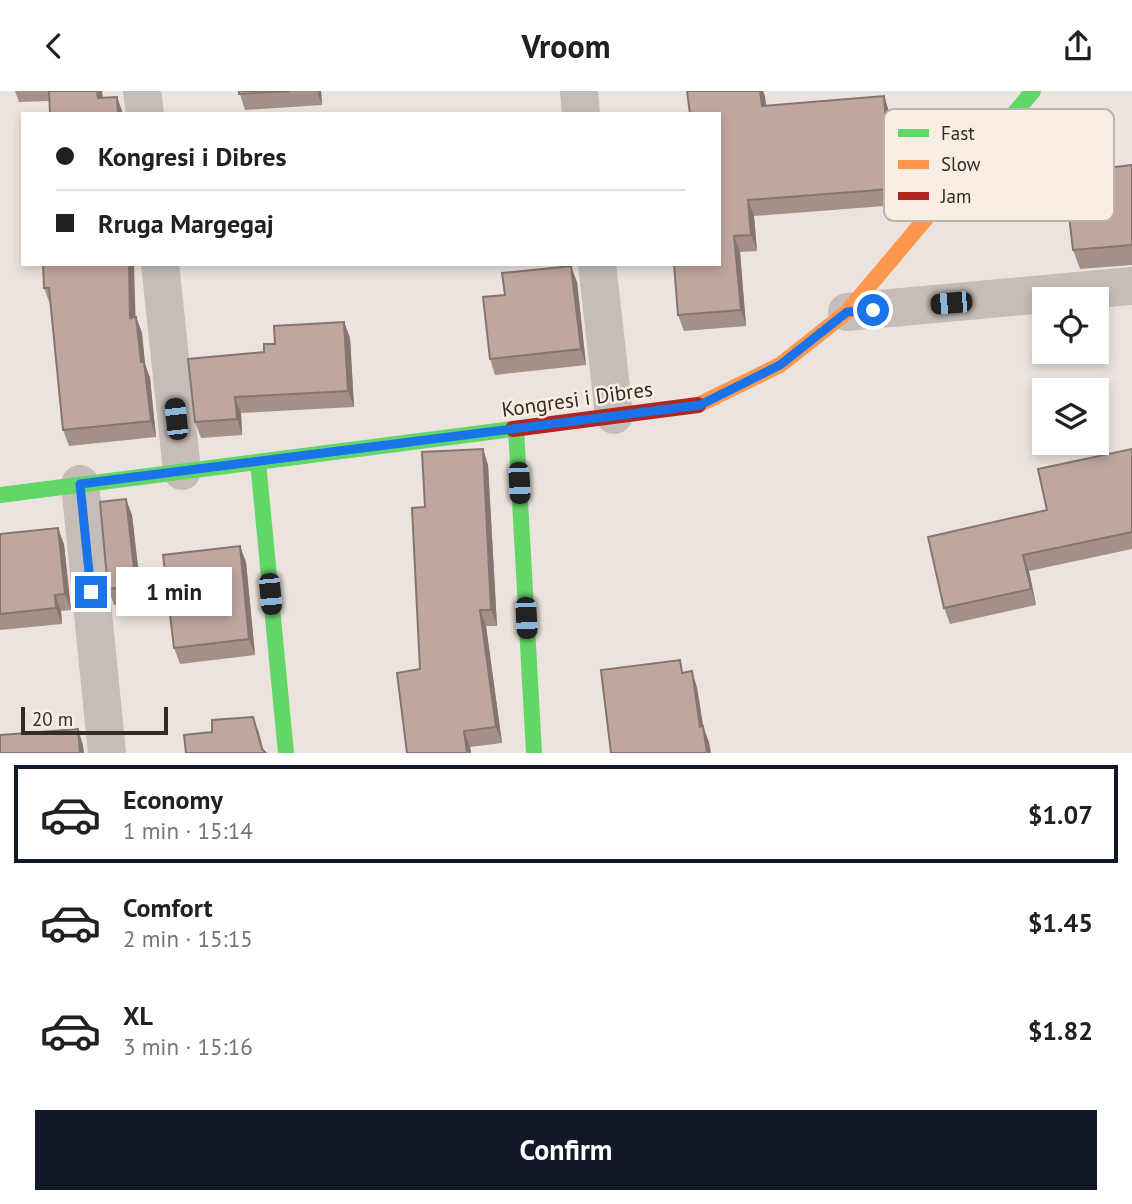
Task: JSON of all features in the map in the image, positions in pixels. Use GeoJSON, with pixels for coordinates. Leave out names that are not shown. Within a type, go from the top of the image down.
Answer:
{"type":"FeatureCollection","features":[{"type":"Feature","properties":{"kind":"street"},"geometry":{"type":"LineString","coordinates":[[142,91],[145,112]]}},
{"type":"Feature","properties":{"kind":"street"},"geometry":{"type":"LineString","coordinates":[[579,91],[581,112]]}},
{"type":"Feature","properties":{"kind":"street","name":"Kongresi i Dibres"},"geometry":{"type":"LineString","coordinates":[[0,495],[700,405],[780,365],[847,312],[920,221]]}},
{"type":"Feature","properties":{"kind":"street"},"geometry":{"type":"LineString","coordinates":[[160,266],[182,471]]}},
{"type":"Feature","properties":{"kind":"street"},"geometry":{"type":"LineString","coordinates":[[597,266],[614,415]]}},
{"type":"Feature","properties":{"kind":"street"},"geometry":{"type":"LineString","coordinates":[[847,312],[1132,286]]}},
{"type":"Feature","properties":{"kind":"street"},"geometry":{"type":"LineString","coordinates":[[516,429],[534,753]]}},
{"type":"Feature","properties":{"kind":"street"},"geometry":{"type":"LineString","coordinates":[[258,461],[286,753]]}},
{"type":"Feature","properties":{"kind":"street"},"geometry":{"type":"LineString","coordinates":[[80,484],[107,753]]}},
{"type":"Feature","properties":{"kind":"building"},"geometry":{"type":"Polygon","coordinates":[[[49,91],[97,91],[98,98],[117,97],[118,112],[50,112],[49,91]]]}},
{"type":"Feature","properties":{"kind":"building"},"geometry":{"type":"Polygon","coordinates":[[[239,91],[290,91],[239,94],[239,91]]]}},
{"type":"Feature","properties":{"kind":"building"},"geometry":{"type":"Polygon","coordinates":[[[687,91],[760,91],[762,106],[884,96],[884,190],[748,200],[751,235],[734,236],[741,310],[678,315],[674,266],[721,266],[721,112],[690,112],[687,91]]]}},
{"type":"Feature","properties":{"kind":"building"},"geometry":{"type":"Polygon","coordinates":[[[1132,165],[1132,245],[1073,250],[1070,221],[1114,221],[1114,167],[1132,165]]]}},
{"type":"Feature","properties":{"kind":"building"},"geometry":{"type":"Polygon","coordinates":[[[43,266],[129,266],[130,318],[136,317],[151,421],[63,430],[49,288],[44,288],[43,266]]]}},
{"type":"Feature","properties":{"kind":"building"},"geometry":{"type":"Polygon","coordinates":[[[571,266],[581,349],[490,359],[483,297],[505,295],[502,273],[571,266]]]}},
{"type":"Feature","properties":{"kind":"building"},"geometry":{"type":"Polygon","coordinates":[[[344,322],[348,391],[235,397],[237,419],[195,422],[188,359],[264,352],[264,344],[275,344],[274,326],[344,322]]]}},
{"type":"Feature","properties":{"kind":"building"},"geometry":{"type":"Polygon","coordinates":[[[483,449],[491,610],[480,610],[496,727],[464,731],[467,753],[407,753],[397,673],[420,669],[412,508],[425,507],[422,452],[483,449]]]}},
{"type":"Feature","properties":{"kind":"building"},"geometry":{"type":"Polygon","coordinates":[[[1132,449],[1132,532],[1023,555],[1031,589],[944,608],[928,537],[1047,510],[1038,469],[1132,449]]]}},
{"type":"Feature","properties":{"kind":"building"},"geometry":{"type":"Polygon","coordinates":[[[126,499],[136,586],[108,589],[100,502],[126,499]]]}},
{"type":"Feature","properties":{"kind":"building"},"geometry":{"type":"Polygon","coordinates":[[[58,528],[65,594],[55,595],[56,608],[0,614],[0,534],[58,528]]]}},
{"type":"Feature","properties":{"kind":"building"},"geometry":{"type":"Polygon","coordinates":[[[240,546],[249,639],[174,648],[163,555],[240,546]]]}},
{"type":"Feature","properties":{"kind":"building"},"geometry":{"type":"Polygon","coordinates":[[[680,660],[682,673],[692,671],[700,727],[703,726],[707,753],[611,753],[601,670],[680,660]]]}},
{"type":"Feature","properties":{"kind":"building"},"geometry":{"type":"Polygon","coordinates":[[[253,717],[262,749],[266,753],[186,753],[184,735],[212,732],[212,720],[253,717]]]}},
{"type":"Feature","properties":{"kind":"building"},"geometry":{"type":"Polygon","coordinates":[[[78,729],[80,753],[0,753],[0,735],[78,729]]]}},
{"type":"Feature","properties":{"kind":"traffic: fast"},"geometry":{"type":"LineString","coordinates":[[1018,109],[1033,91]]}},
{"type":"Feature","properties":{"kind":"traffic: fast"},"geometry":{"type":"LineString","coordinates":[[0,495],[513,429]]}},
{"type":"Feature","properties":{"kind":"traffic: fast"},"geometry":{"type":"LineString","coordinates":[[516,429],[534,753]]}},
{"type":"Feature","properties":{"kind":"traffic: fast"},"geometry":{"type":"LineString","coordinates":[[258,462],[286,753]]}},
{"type":"Feature","properties":{"kind":"traffic: slow"},"geometry":{"type":"LineString","coordinates":[[698,405],[780,365],[847,312],[924,221]]}},
{"type":"Feature","properties":{"kind":"traffic: jam"},"geometry":{"type":"LineString","coordinates":[[513,429],[698,405]]}},
{"type":"Feature","properties":{"kind":"route"},"geometry":{"type":"LineString","coordinates":[[91,592],[80,484],[700,405],[780,365],[847,312],[873,310]]}}]}
